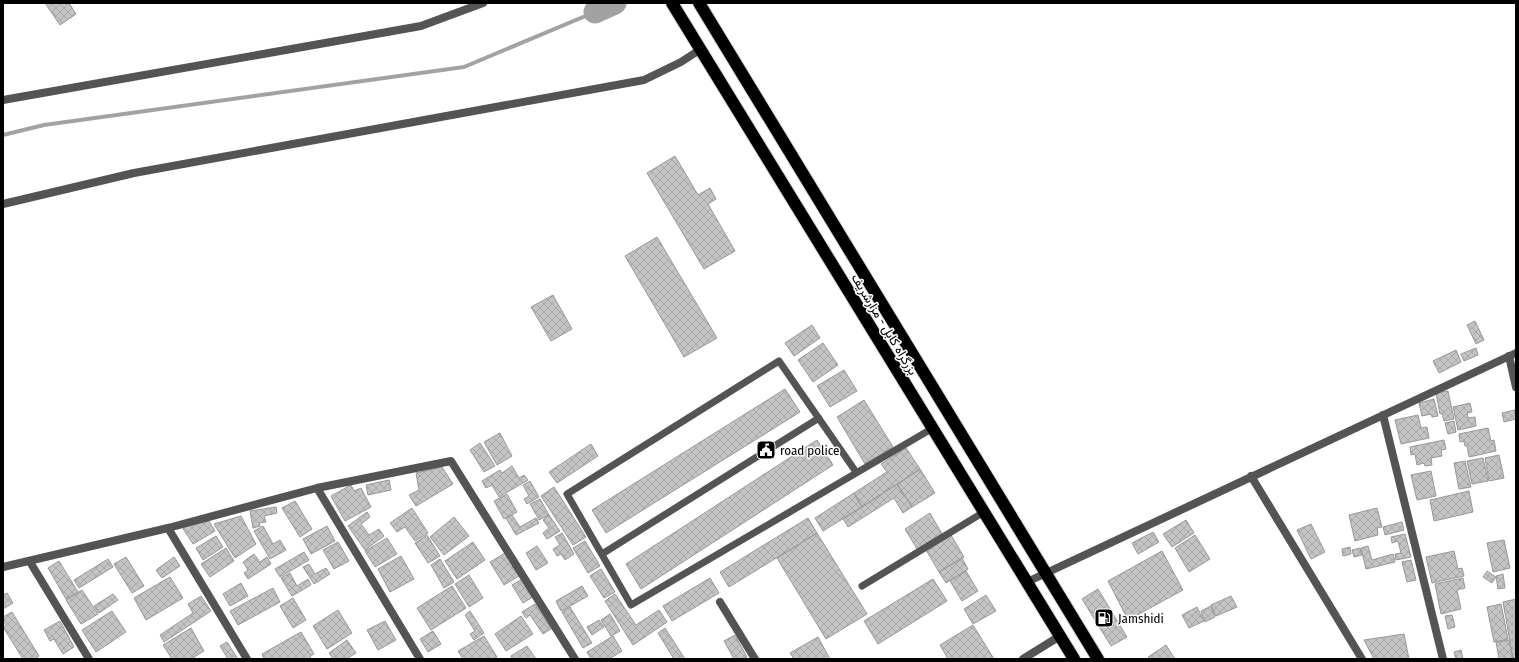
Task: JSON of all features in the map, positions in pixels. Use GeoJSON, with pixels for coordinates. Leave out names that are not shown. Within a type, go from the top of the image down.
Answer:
{"type":"FeatureCollection","features":[{"type":"Feature","properties":{"kind":"highway","name":"بزرگراه کابل - مزارشریف"},"geometry":{"type":"LineString","coordinates":[[672,3],[1074,659]]}},
{"type":"Feature","properties":{"kind":"highway","name":"بزرگراه کابل - مزارشریف"},"geometry":{"type":"LineString","coordinates":[[702,7],[1098,659]]}},
{"type":"Feature","properties":{"kind":"street"},"geometry":{"type":"LineString","coordinates":[[3,100],[421,26],[483,3]]}},
{"type":"Feature","properties":{"kind":"street"},"geometry":{"type":"LineString","coordinates":[[3,204],[134,173],[644,80],[682,62],[701,49]]}},
{"type":"Feature","properties":{"kind":"street"},"geometry":{"type":"LineString","coordinates":[[1027,582],[1512,354],[1516,387]]}},
{"type":"Feature","properties":{"kind":"street"},"geometry":{"type":"LineString","coordinates":[[1383,415],[1443,659]]}},
{"type":"Feature","properties":{"kind":"street"},"geometry":{"type":"LineString","coordinates":[[3,567],[30,562],[168,528],[317,488],[451,461],[576,659]]}},
{"type":"Feature","properties":{"kind":"street"},"geometry":{"type":"LineString","coordinates":[[1251,476],[1362,659]]}},
{"type":"Feature","properties":{"kind":"street"},"geometry":{"type":"LineString","coordinates":[[317,488],[420,659]]}},
{"type":"Feature","properties":{"kind":"street"},"geometry":{"type":"LineString","coordinates":[[168,528],[247,659]]}},
{"type":"Feature","properties":{"kind":"street"},"geometry":{"type":"LineString","coordinates":[[30,562],[89,659]]}},
{"type":"Feature","properties":{"kind":"street"},"geometry":{"type":"LineString","coordinates":[[720,602],[755,659]]}},
{"type":"Feature","properties":{"kind":"street"},"geometry":{"type":"LineString","coordinates":[[1023,659],[1060,636]]}},
{"type":"Feature","properties":{"kind":"lane"},"geometry":{"type":"LineString","coordinates":[[856,472],[779,361],[567,494],[631,605],[933,428]]}},
{"type":"Feature","properties":{"kind":"lane"},"geometry":{"type":"LineString","coordinates":[[602,554],[818,418]]}},
{"type":"Feature","properties":{"kind":"lane"},"geometry":{"type":"LineString","coordinates":[[862,586],[984,512]]}},
{"type":"Feature","properties":{"kind":"building"},"geometry":{"type":"Polygon","coordinates":[[[45,3],[69,3],[76,14],[60,25],[45,3]]]}},
{"type":"Feature","properties":{"kind":"building"},"geometry":{"type":"Polygon","coordinates":[[[675,156],[698,195],[710,188],[716,199],[708,204],[735,251],[704,269],[647,173],[675,156]]]}},
{"type":"Feature","properties":{"kind":"building"},"geometry":{"type":"Polygon","coordinates":[[[657,237],[717,338],[684,357],[625,256],[657,237]]]}},
{"type":"Feature","properties":{"kind":"building"},"geometry":{"type":"Polygon","coordinates":[[[553,295],[572,329],[551,341],[531,307],[553,295]]]}},
{"type":"Feature","properties":{"kind":"building"},"geometry":{"type":"Polygon","coordinates":[[[1475,321],[1484,340],[1476,344],[1467,325],[1475,321]]]}},
{"type":"Feature","properties":{"kind":"building"},"geometry":{"type":"Polygon","coordinates":[[[812,325],[820,338],[794,356],[785,343],[812,325]]]}},
{"type":"Feature","properties":{"kind":"building"},"geometry":{"type":"Polygon","coordinates":[[[823,343],[838,365],[813,382],[798,360],[823,343]]]}},
{"type":"Feature","properties":{"kind":"building"},"geometry":{"type":"Polygon","coordinates":[[[1476,348],[1478,355],[1464,361],[1461,354],[1476,348]]]}},
{"type":"Feature","properties":{"kind":"building"},"geometry":{"type":"Polygon","coordinates":[[[1456,350],[1461,362],[1439,373],[1433,361],[1456,350]]]}},
{"type":"Feature","properties":{"kind":"building"},"geometry":{"type":"Polygon","coordinates":[[[844,370],[857,391],[830,407],[817,386],[844,370]]]}},
{"type":"Feature","properties":{"kind":"building"},"geometry":{"type":"Polygon","coordinates":[[[785,389],[800,412],[606,533],[592,510],[785,389]]]}},
{"type":"Feature","properties":{"kind":"building"},"geometry":{"type":"Polygon","coordinates":[[[1448,391],[1454,419],[1444,421],[1442,413],[1440,414],[1436,393],[1448,391]]]}},
{"type":"Feature","properties":{"kind":"building"},"geometry":{"type":"Polygon","coordinates":[[[1434,399],[1438,416],[1432,417],[1431,414],[1422,416],[1419,403],[1434,399]]]}},
{"type":"Feature","properties":{"kind":"building"},"geometry":{"type":"Polygon","coordinates":[[[864,400],[893,447],[865,464],[837,417],[864,400]]]}},
{"type":"Feature","properties":{"kind":"building"},"geometry":{"type":"Polygon","coordinates":[[[1470,403],[1472,412],[1467,413],[1468,418],[1475,417],[1476,426],[1458,430],[1453,407],[1470,403]]]}},
{"type":"Feature","properties":{"kind":"building"},"geometry":{"type":"Polygon","coordinates":[[[1515,410],[1516,419],[1504,422],[1502,413],[1515,410]]]}},
{"type":"Feature","properties":{"kind":"building"},"geometry":{"type":"Polygon","coordinates":[[[1418,415],[1421,428],[1427,427],[1429,438],[1401,444],[1395,420],[1418,415]]]}},
{"type":"Feature","properties":{"kind":"building"},"geometry":{"type":"Polygon","coordinates":[[[1454,421],[1456,432],[1448,434],[1445,423],[1454,421]]]}},
{"type":"Feature","properties":{"kind":"building"},"geometry":{"type":"Polygon","coordinates":[[[1488,428],[1491,441],[1494,440],[1496,451],[1469,457],[1467,446],[1465,446],[1464,441],[1460,442],[1459,434],[1488,428]]]}},
{"type":"Feature","properties":{"kind":"building"},"geometry":{"type":"Polygon","coordinates":[[[500,433],[512,456],[497,465],[484,442],[500,433]]]}},
{"type":"Feature","properties":{"kind":"building"},"geometry":{"type":"Polygon","coordinates":[[[817,440],[833,465],[641,589],[626,564],[817,440]]]}},
{"type":"Feature","properties":{"kind":"building"},"geometry":{"type":"Polygon","coordinates":[[[1444,440],[1446,449],[1441,450],[1442,456],[1431,458],[1432,465],[1425,466],[1424,463],[1417,465],[1415,454],[1411,455],[1410,447],[1444,440]]]}},
{"type":"Feature","properties":{"kind":"building"},"geometry":{"type":"Polygon","coordinates":[[[480,443],[495,466],[484,472],[470,450],[480,443]]]}},
{"type":"Feature","properties":{"kind":"building"},"geometry":{"type":"Polygon","coordinates":[[[591,444],[598,456],[557,483],[549,472],[591,444]]]}},
{"type":"Feature","properties":{"kind":"building"},"geometry":{"type":"Polygon","coordinates":[[[906,448],[920,469],[862,507],[854,493],[887,472],[881,464],[906,448]]]}},
{"type":"Feature","properties":{"kind":"building"},"geometry":{"type":"Polygon","coordinates":[[[1499,455],[1504,478],[1489,481],[1485,458],[1499,455]]]}},
{"type":"Feature","properties":{"kind":"building"},"geometry":{"type":"Polygon","coordinates":[[[1483,458],[1488,481],[1472,484],[1467,461],[1483,458]]]}},
{"type":"Feature","properties":{"kind":"building"},"geometry":{"type":"Polygon","coordinates":[[[1465,461],[1471,487],[1459,489],[1454,463],[1465,461]]]}},
{"type":"Feature","properties":{"kind":"building"},"geometry":{"type":"Polygon","coordinates":[[[512,466],[519,478],[524,475],[528,480],[499,497],[492,485],[486,488],[482,481],[500,470],[502,473],[512,466]]]}},
{"type":"Feature","properties":{"kind":"building"},"geometry":{"type":"Polygon","coordinates":[[[442,467],[453,484],[416,506],[409,495],[419,490],[416,473],[442,467]]]}},
{"type":"Feature","properties":{"kind":"building"},"geometry":{"type":"Polygon","coordinates":[[[920,469],[935,493],[912,507],[897,484],[920,469]]]}},
{"type":"Feature","properties":{"kind":"building"},"geometry":{"type":"Polygon","coordinates":[[[1431,471],[1436,496],[1417,500],[1411,475],[1431,471]]]}},
{"type":"Feature","properties":{"kind":"building"},"geometry":{"type":"Polygon","coordinates":[[[389,480],[391,490],[368,495],[366,485],[389,480]]]}},
{"type":"Feature","properties":{"kind":"building"},"geometry":{"type":"Polygon","coordinates":[[[530,481],[539,497],[527,504],[524,499],[529,496],[523,485],[530,481]]]}},
{"type":"Feature","properties":{"kind":"building"},"geometry":{"type":"Polygon","coordinates":[[[897,484],[912,507],[903,513],[894,498],[848,527],[843,519],[897,484]]]}},
{"type":"Feature","properties":{"kind":"building"},"geometry":{"type":"Polygon","coordinates":[[[351,485],[354,491],[361,488],[371,507],[345,521],[331,496],[351,485]]]}},
{"type":"Feature","properties":{"kind":"building"},"geometry":{"type":"Polygon","coordinates":[[[554,487],[586,537],[573,545],[541,496],[554,487]]]}},
{"type":"Feature","properties":{"kind":"building"},"geometry":{"type":"Polygon","coordinates":[[[1469,491],[1473,512],[1434,521],[1430,500],[1469,491]]]}},
{"type":"Feature","properties":{"kind":"building"},"geometry":{"type":"Polygon","coordinates":[[[854,493],[862,507],[823,531],[815,518],[854,493]]]}},
{"type":"Feature","properties":{"kind":"building"},"geometry":{"type":"Polygon","coordinates":[[[507,494],[517,512],[504,519],[494,501],[507,494]]]}},
{"type":"Feature","properties":{"kind":"building"},"geometry":{"type":"Polygon","coordinates":[[[540,499],[549,515],[539,520],[530,504],[540,499]]]}},
{"type":"Feature","properties":{"kind":"building"},"geometry":{"type":"Polygon","coordinates":[[[295,501],[312,529],[300,537],[282,508],[295,501]]]}},
{"type":"Feature","properties":{"kind":"building"},"geometry":{"type":"Polygon","coordinates":[[[276,507],[277,513],[264,516],[266,522],[259,523],[260,526],[253,528],[250,511],[276,507]]]}},
{"type":"Feature","properties":{"kind":"building"},"geometry":{"type":"Polygon","coordinates":[[[412,508],[428,533],[415,541],[405,527],[397,532],[390,523],[412,508]]]}},
{"type":"Feature","properties":{"kind":"building"},"geometry":{"type":"Polygon","coordinates":[[[1377,508],[1382,527],[1377,528],[1378,535],[1355,541],[1349,515],[1377,508]]]}},
{"type":"Feature","properties":{"kind":"building"},"geometry":{"type":"Polygon","coordinates":[[[367,512],[370,517],[361,524],[369,535],[379,529],[384,536],[365,550],[348,526],[367,512]]]}},
{"type":"Feature","properties":{"kind":"building"},"geometry":{"type":"Polygon","coordinates":[[[930,513],[942,534],[917,549],[905,529],[930,513]]]}},
{"type":"Feature","properties":{"kind":"building"},"geometry":{"type":"Polygon","coordinates":[[[512,515],[520,527],[536,518],[539,523],[516,535],[506,518],[512,515]]]}},
{"type":"Feature","properties":{"kind":"building"},"geometry":{"type":"Polygon","coordinates":[[[549,515],[560,531],[547,539],[543,533],[549,528],[543,520],[549,515]]]}},
{"type":"Feature","properties":{"kind":"building"},"geometry":{"type":"Polygon","coordinates":[[[241,516],[256,544],[235,558],[214,524],[241,516]]]}},
{"type":"Feature","properties":{"kind":"building"},"geometry":{"type":"Polygon","coordinates":[[[454,517],[469,536],[444,555],[430,537],[454,517]]]}},
{"type":"Feature","properties":{"kind":"building"},"geometry":{"type":"Polygon","coordinates":[[[808,518],[817,533],[729,587],[720,572],[808,518]]]}},
{"type":"Feature","properties":{"kind":"building"},"geometry":{"type":"Polygon","coordinates":[[[1186,520],[1194,533],[1172,547],[1163,534],[1186,520]]]}},
{"type":"Feature","properties":{"kind":"building"},"geometry":{"type":"Polygon","coordinates":[[[209,521],[215,531],[193,544],[182,527],[209,521]]]}},
{"type":"Feature","properties":{"kind":"building"},"geometry":{"type":"Polygon","coordinates":[[[1402,522],[1404,530],[1385,535],[1383,527],[1402,522]]]}},
{"type":"Feature","properties":{"kind":"building"},"geometry":{"type":"Polygon","coordinates":[[[1311,524],[1325,552],[1311,559],[1297,530],[1311,524]]]}},
{"type":"Feature","properties":{"kind":"building"},"geometry":{"type":"Polygon","coordinates":[[[263,526],[273,544],[280,540],[286,550],[270,559],[254,531],[263,526]]]}},
{"type":"Feature","properties":{"kind":"building"},"geometry":{"type":"Polygon","coordinates":[[[327,526],[335,541],[311,554],[303,539],[327,526]]]}},
{"type":"Feature","properties":{"kind":"building"},"geometry":{"type":"Polygon","coordinates":[[[1153,532],[1159,542],[1138,554],[1132,543],[1153,532]]]}},
{"type":"Feature","properties":{"kind":"building"},"geometry":{"type":"Polygon","coordinates":[[[562,533],[574,554],[565,560],[561,554],[557,556],[553,549],[560,545],[555,537],[562,533]]]}},
{"type":"Feature","properties":{"kind":"building"},"geometry":{"type":"Polygon","coordinates":[[[817,533],[867,614],[826,639],[777,558],[817,533]]]}},
{"type":"Feature","properties":{"kind":"building"},"geometry":{"type":"Polygon","coordinates":[[[1405,534],[1411,557],[1396,560],[1395,554],[1401,553],[1398,541],[1392,543],[1391,537],[1405,534]]]}},
{"type":"Feature","properties":{"kind":"building"},"geometry":{"type":"Polygon","coordinates":[[[427,535],[440,556],[428,563],[415,543],[427,535]]]}},
{"type":"Feature","properties":{"kind":"building"},"geometry":{"type":"Polygon","coordinates":[[[951,535],[964,557],[939,572],[926,550],[951,535]]]}},
{"type":"Feature","properties":{"kind":"building"},"geometry":{"type":"Polygon","coordinates":[[[1195,535],[1210,559],[1189,572],[1175,548],[1195,535]]]}},
{"type":"Feature","properties":{"kind":"building"},"geometry":{"type":"Polygon","coordinates":[[[216,536],[223,547],[203,560],[196,548],[216,536]]]}},
{"type":"Feature","properties":{"kind":"building"},"geometry":{"type":"Polygon","coordinates":[[[387,538],[397,554],[375,567],[365,551],[387,538]]]}},
{"type":"Feature","properties":{"kind":"building"},"geometry":{"type":"Polygon","coordinates":[[[1504,540],[1510,568],[1493,572],[1487,543],[1504,540]]]}},
{"type":"Feature","properties":{"kind":"building"},"geometry":{"type":"Polygon","coordinates":[[[585,541],[600,566],[588,573],[573,548],[585,541]]]}},
{"type":"Feature","properties":{"kind":"building"},"geometry":{"type":"Polygon","coordinates":[[[338,542],[349,561],[334,569],[323,550],[338,542]]]}},
{"type":"Feature","properties":{"kind":"building"},"geometry":{"type":"Polygon","coordinates":[[[473,542],[485,560],[457,579],[445,561],[473,542]]]}},
{"type":"Feature","properties":{"kind":"building"},"geometry":{"type":"Polygon","coordinates":[[[537,546],[548,563],[536,570],[526,553],[537,546]]]}},
{"type":"Feature","properties":{"kind":"building"},"geometry":{"type":"Polygon","coordinates":[[[1368,546],[1372,560],[1393,554],[1395,562],[1366,569],[1361,548],[1368,546]]]}},
{"type":"Feature","properties":{"kind":"building"},"geometry":{"type":"Polygon","coordinates":[[[1350,547],[1351,554],[1343,556],[1342,549],[1350,547]]]}},
{"type":"Feature","properties":{"kind":"building"},"geometry":{"type":"Polygon","coordinates":[[[226,548],[234,561],[210,577],[201,564],[226,548]]]}},
{"type":"Feature","properties":{"kind":"building"},"geometry":{"type":"Polygon","coordinates":[[[1360,548],[1362,555],[1354,557],[1352,550],[1360,548]]]}},
{"type":"Feature","properties":{"kind":"building"},"geometry":{"type":"Polygon","coordinates":[[[1162,551],[1183,590],[1128,620],[1108,581],[1162,551]]]}},
{"type":"Feature","properties":{"kind":"building"},"geometry":{"type":"Polygon","coordinates":[[[1454,551],[1458,569],[1462,568],[1464,576],[1432,583],[1426,557],[1454,551]]]}},
{"type":"Feature","properties":{"kind":"building"},"geometry":{"type":"Polygon","coordinates":[[[304,552],[309,560],[280,577],[275,569],[304,552]]]}},
{"type":"Feature","properties":{"kind":"building"},"geometry":{"type":"Polygon","coordinates":[[[505,553],[519,576],[504,585],[490,562],[505,553]]]}},
{"type":"Feature","properties":{"kind":"building"},"geometry":{"type":"Polygon","coordinates":[[[254,554],[260,562],[267,557],[271,564],[248,579],[244,573],[248,570],[243,562],[254,554]]]}},
{"type":"Feature","properties":{"kind":"building"},"geometry":{"type":"Polygon","coordinates":[[[401,556],[414,579],[390,592],[378,569],[401,556]]]}},
{"type":"Feature","properties":{"kind":"building"},"geometry":{"type":"Polygon","coordinates":[[[126,557],[144,586],[132,593],[114,564],[126,557]]]}},
{"type":"Feature","properties":{"kind":"building"},"geometry":{"type":"Polygon","coordinates":[[[174,557],[180,566],[162,578],[156,570],[174,557]]]}},
{"type":"Feature","properties":{"kind":"building"},"geometry":{"type":"Polygon","coordinates":[[[962,558],[968,569],[946,583],[939,572],[962,558]]]}},
{"type":"Feature","properties":{"kind":"building"},"geometry":{"type":"Polygon","coordinates":[[[108,559],[113,567],[79,588],[74,580],[108,559]]]}},
{"type":"Feature","properties":{"kind":"building"},"geometry":{"type":"Polygon","coordinates":[[[440,559],[454,582],[444,588],[431,565],[440,559]]]}},
{"type":"Feature","properties":{"kind":"building"},"geometry":{"type":"Polygon","coordinates":[[[1411,560],[1416,580],[1407,582],[1402,562],[1411,560]]]}},
{"type":"Feature","properties":{"kind":"building"},"geometry":{"type":"Polygon","coordinates":[[[59,561],[78,592],[66,599],[48,568],[59,561]]]}},
{"type":"Feature","properties":{"kind":"building"},"geometry":{"type":"Polygon","coordinates":[[[309,564],[315,574],[326,568],[330,574],[314,584],[303,567],[309,564]]]}},
{"type":"Feature","properties":{"kind":"building"},"geometry":{"type":"Polygon","coordinates":[[[601,569],[615,592],[604,598],[590,576],[601,569]]]}},
{"type":"Feature","properties":{"kind":"building"},"geometry":{"type":"Polygon","coordinates":[[[966,571],[978,591],[962,601],[950,581],[966,571]]]}},
{"type":"Feature","properties":{"kind":"building"},"geometry":{"type":"Polygon","coordinates":[[[1487,571],[1496,577],[1492,583],[1483,577],[1487,571]]]}},
{"type":"Feature","properties":{"kind":"building"},"geometry":{"type":"Polygon","coordinates":[[[290,573],[297,586],[308,579],[311,585],[292,596],[281,578],[290,573]]]}},
{"type":"Feature","properties":{"kind":"building"},"geometry":{"type":"Polygon","coordinates":[[[1503,574],[1505,588],[1498,589],[1496,576],[1503,574]]]}},
{"type":"Feature","properties":{"kind":"building"},"geometry":{"type":"Polygon","coordinates":[[[469,575],[483,598],[469,607],[455,584],[469,575]]]}},
{"type":"Feature","properties":{"kind":"building"},"geometry":{"type":"Polygon","coordinates":[[[170,577],[183,598],[146,620],[134,598],[170,577]]]}},
{"type":"Feature","properties":{"kind":"building"},"geometry":{"type":"Polygon","coordinates":[[[710,578],[719,593],[672,621],[663,606],[710,578]]]}},
{"type":"Feature","properties":{"kind":"building"},"geometry":{"type":"Polygon","coordinates":[[[1463,578],[1465,588],[1457,590],[1461,609],[1441,614],[1435,584],[1463,578]]]}},
{"type":"Feature","properties":{"kind":"building"},"geometry":{"type":"Polygon","coordinates":[[[523,579],[534,596],[523,603],[512,585],[523,579]]]}},
{"type":"Feature","properties":{"kind":"building"},"geometry":{"type":"Polygon","coordinates":[[[933,579],[947,601],[878,644],[864,621],[933,579]]]}},
{"type":"Feature","properties":{"kind":"building"},"geometry":{"type":"Polygon","coordinates":[[[241,583],[248,596],[230,606],[223,594],[241,583]]]}},
{"type":"Feature","properties":{"kind":"building"},"geometry":{"type":"Polygon","coordinates":[[[452,586],[466,608],[431,630],[417,608],[452,586]]]}},
{"type":"Feature","properties":{"kind":"building"},"geometry":{"type":"Polygon","coordinates":[[[582,586],[588,596],[561,611],[556,601],[582,586]]]}},
{"type":"Feature","properties":{"kind":"building"},"geometry":{"type":"Polygon","coordinates":[[[273,588],[280,602],[238,625],[230,611],[273,588]]]}},
{"type":"Feature","properties":{"kind":"building","name":"Jamshidi"},"geometry":{"type":"Polygon","coordinates":[[[1098,589],[1127,637],[1111,646],[1082,599],[1098,589]]]}},
{"type":"Feature","properties":{"kind":"building"},"geometry":{"type":"Polygon","coordinates":[[[82,590],[98,614],[81,624],[66,600],[82,590]]]}},
{"type":"Feature","properties":{"kind":"building"},"geometry":{"type":"Polygon","coordinates":[[[7,593],[13,603],[3,609],[3,595],[7,593]]]}},
{"type":"Feature","properties":{"kind":"building"},"geometry":{"type":"Polygon","coordinates":[[[113,594],[118,600],[99,613],[94,606],[113,594]]]}},
{"type":"Feature","properties":{"kind":"building"},"geometry":{"type":"Polygon","coordinates":[[[615,594],[636,625],[659,610],[667,622],[633,645],[605,601],[615,594]]]}},
{"type":"Feature","properties":{"kind":"building"},"geometry":{"type":"Polygon","coordinates":[[[986,595],[996,611],[973,624],[964,609],[986,595]]]}},
{"type":"Feature","properties":{"kind":"building"},"geometry":{"type":"Polygon","coordinates":[[[201,596],[211,611],[164,642],[160,635],[193,613],[188,604],[201,596]]]}},
{"type":"Feature","properties":{"kind":"building"},"geometry":{"type":"Polygon","coordinates":[[[1231,596],[1237,607],[1216,616],[1211,605],[1231,596]]]}},
{"type":"Feature","properties":{"kind":"building"},"geometry":{"type":"Polygon","coordinates":[[[293,598],[306,620],[293,628],[280,606],[293,598]]]}},
{"type":"Feature","properties":{"kind":"building"},"geometry":{"type":"Polygon","coordinates":[[[1516,599],[1516,659],[1513,659],[1503,602],[1516,599]]]}},
{"type":"Feature","properties":{"kind":"building"},"geometry":{"type":"Polygon","coordinates":[[[535,604],[551,629],[543,634],[530,615],[526,618],[522,612],[535,604]]]}},
{"type":"Feature","properties":{"kind":"building"},"geometry":{"type":"Polygon","coordinates":[[[1501,604],[1508,639],[1494,642],[1487,607],[1501,604]]]}},
{"type":"Feature","properties":{"kind":"building"},"geometry":{"type":"Polygon","coordinates":[[[1211,606],[1215,617],[1205,622],[1201,611],[1211,606]]]}},
{"type":"Feature","properties":{"kind":"building"},"geometry":{"type":"Polygon","coordinates":[[[570,607],[592,643],[583,648],[562,612],[570,607]]]}},
{"type":"Feature","properties":{"kind":"building"},"geometry":{"type":"Polygon","coordinates":[[[1197,607],[1204,621],[1189,628],[1182,615],[1197,607]]]}},
{"type":"Feature","properties":{"kind":"building"},"geometry":{"type":"Polygon","coordinates":[[[338,610],[352,633],[327,649],[313,626],[338,610]]]}},
{"type":"Feature","properties":{"kind":"building"},"geometry":{"type":"Polygon","coordinates":[[[112,611],[126,632],[96,652],[82,630],[112,611]]]}},
{"type":"Feature","properties":{"kind":"building"},"geometry":{"type":"Polygon","coordinates":[[[470,611],[484,633],[474,640],[470,634],[475,631],[465,615],[470,611]]]}},
{"type":"Feature","properties":{"kind":"building"},"geometry":{"type":"Polygon","coordinates":[[[12,612],[39,656],[34,659],[23,659],[3,627],[3,617],[12,612]]]}},
{"type":"Feature","properties":{"kind":"building"},"geometry":{"type":"Polygon","coordinates":[[[610,614],[620,631],[611,636],[601,620],[610,614]]]}},
{"type":"Feature","properties":{"kind":"building"},"geometry":{"type":"Polygon","coordinates":[[[1452,615],[1455,627],[1448,629],[1445,616],[1452,615]]]}},
{"type":"Feature","properties":{"kind":"building"},"geometry":{"type":"Polygon","coordinates":[[[521,616],[533,634],[506,651],[495,634],[521,616]]]}},
{"type":"Feature","properties":{"kind":"building"},"geometry":{"type":"Polygon","coordinates":[[[599,620],[604,627],[592,635],[587,627],[599,620]]]}},
{"type":"Feature","properties":{"kind":"building"},"geometry":{"type":"Polygon","coordinates":[[[60,621],[74,647],[63,654],[54,639],[50,641],[44,630],[60,621]]]}},
{"type":"Feature","properties":{"kind":"building"},"geometry":{"type":"Polygon","coordinates":[[[385,621],[396,640],[378,650],[367,630],[385,621]]]}},
{"type":"Feature","properties":{"kind":"building"},"geometry":{"type":"Polygon","coordinates":[[[973,625],[994,659],[948,659],[940,645],[973,625]]]}},
{"type":"Feature","properties":{"kind":"building"},"geometry":{"type":"Polygon","coordinates":[[[191,628],[204,651],[191,659],[172,659],[163,645],[191,628]]]}},
{"type":"Feature","properties":{"kind":"building"},"geometry":{"type":"Polygon","coordinates":[[[665,628],[685,659],[674,659],[658,633],[665,628]]]}},
{"type":"Feature","properties":{"kind":"building"},"geometry":{"type":"Polygon","coordinates":[[[433,631],[441,644],[428,652],[420,639],[433,631]]]}},
{"type":"Feature","properties":{"kind":"building"},"geometry":{"type":"Polygon","coordinates":[[[301,632],[314,654],[310,656],[311,659],[264,659],[262,654],[301,632]]]}},
{"type":"Feature","properties":{"kind":"building"},"geometry":{"type":"Polygon","coordinates":[[[1404,634],[1409,659],[1374,659],[1364,640],[1404,634]]]}},
{"type":"Feature","properties":{"kind":"building"},"geometry":{"type":"Polygon","coordinates":[[[735,635],[747,657],[744,659],[734,659],[724,641],[735,635]]]}},
{"type":"Feature","properties":{"kind":"building"},"geometry":{"type":"Polygon","coordinates":[[[484,636],[497,657],[494,659],[463,659],[458,651],[484,636]]]}},
{"type":"Feature","properties":{"kind":"building"},"geometry":{"type":"Polygon","coordinates":[[[613,636],[622,651],[609,659],[591,659],[587,652],[613,636]]]}},
{"type":"Feature","properties":{"kind":"building"},"geometry":{"type":"Polygon","coordinates":[[[818,637],[830,659],[794,659],[790,653],[818,637]]]}},
{"type":"Feature","properties":{"kind":"building"},"geometry":{"type":"Polygon","coordinates":[[[347,640],[356,653],[346,659],[333,659],[329,653],[347,640]]]}},
{"type":"Feature","properties":{"kind":"building"},"geometry":{"type":"Polygon","coordinates":[[[1509,640],[1513,659],[1499,659],[1496,642],[1509,640]]]}},
{"type":"Feature","properties":{"kind":"building"},"geometry":{"type":"Polygon","coordinates":[[[227,642],[238,659],[228,659],[220,646],[227,642]]]}},
{"type":"Feature","properties":{"kind":"building"},"geometry":{"type":"Polygon","coordinates":[[[1166,645],[1175,659],[1150,659],[1148,657],[1166,645]]]}},
{"type":"Feature","properties":{"kind":"building"},"geometry":{"type":"Polygon","coordinates":[[[527,646],[536,659],[512,659],[511,656],[527,646]]]}},
{"type":"Feature","properties":{"kind":"building"},"geometry":{"type":"Polygon","coordinates":[[[1461,650],[1463,659],[1456,659],[1454,652],[1461,650]]]}},
{"type":"Feature","properties":{"kind":"waterway"},"geometry":{"type":"LineString","coordinates":[[595,12],[615,3]]}},
{"type":"Feature","properties":{"kind":"waterway"},"geometry":{"type":"LineString","coordinates":[[3,135],[44,125],[464,67],[595,12]]}},
{"type":"Feature","properties":{"kind":"place","name":"road police"},"geometry":{"type":"Point","coordinates":[766,450]}},
{"type":"Feature","properties":{"kind":"place","name":"Jamshidi"},"geometry":{"type":"Point","coordinates":[1104,618]}}]}
